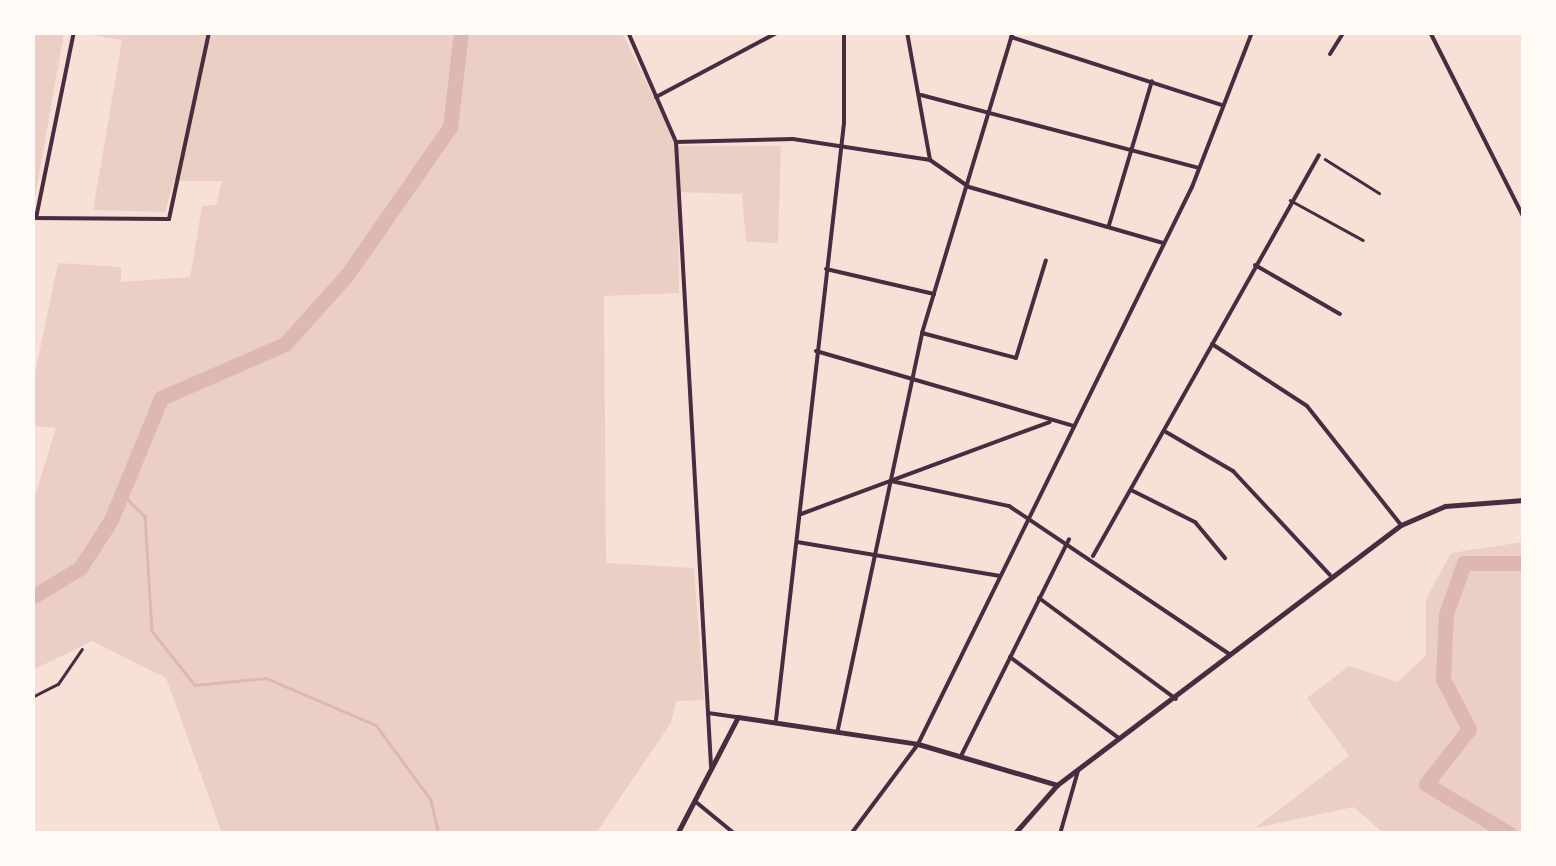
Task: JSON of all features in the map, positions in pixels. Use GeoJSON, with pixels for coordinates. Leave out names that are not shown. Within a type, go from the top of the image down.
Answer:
{"type":"FeatureCollection","features":[{"type":"Feature","properties":{"kind":"main road"},"geometry":{"type":"LineString","coordinates":[[1014,834],[1057,785],[1232,656],[1330,575],[1401,526],[1445,506],[1524,500]]}},
{"type":"Feature","properties":{"kind":"main road"},"geometry":{"type":"LineString","coordinates":[[677,834],[738,717],[918,744],[1057,785]]}},
{"type":"Feature","properties":{"kind":"street"},"geometry":{"type":"LineString","coordinates":[[74,32],[34,218],[169,219],[209,32]]}},
{"type":"Feature","properties":{"kind":"street"},"geometry":{"type":"LineString","coordinates":[[628,32],[676,142],[711,766]]}},
{"type":"Feature","properties":{"kind":"street"},"geometry":{"type":"LineString","coordinates":[[656,97],[778,32]]}},
{"type":"Feature","properties":{"kind":"street"},"geometry":{"type":"LineString","coordinates":[[776,720],[840,146],[844,32]]}},
{"type":"Feature","properties":{"kind":"street"},"geometry":{"type":"LineString","coordinates":[[907,32],[930,160]]}},
{"type":"Feature","properties":{"kind":"street"},"geometry":{"type":"LineString","coordinates":[[862,834],[853,831],[918,744],[1164,243],[1199,168],[1252,32]]}},
{"type":"Feature","properties":{"kind":"street"},"geometry":{"type":"LineString","coordinates":[[1330,54],[1344,32]]}},
{"type":"Feature","properties":{"kind":"street"},"geometry":{"type":"LineString","coordinates":[[1430,32],[1524,218]]}},
{"type":"Feature","properties":{"kind":"street"},"geometry":{"type":"LineString","coordinates":[[838,730],[922,333],[1012,35],[1222,105]]}},
{"type":"Feature","properties":{"kind":"street"},"geometry":{"type":"LineString","coordinates":[[1108,227],[1152,81]]}},
{"type":"Feature","properties":{"kind":"street"},"geometry":{"type":"LineString","coordinates":[[921,95],[991,108],[1199,168]]}},
{"type":"Feature","properties":{"kind":"street"},"geometry":{"type":"LineString","coordinates":[[676,142],[840,146],[930,160],[968,187],[1164,243]]}},
{"type":"Feature","properties":{"kind":"street"},"geometry":{"type":"LineString","coordinates":[[1093,556],[1290,200],[1319,155]]}},
{"type":"Feature","properties":{"kind":"street"},"geometry":{"type":"LineString","coordinates":[[922,333],[1016,358],[1046,260]]}},
{"type":"Feature","properties":{"kind":"street"},"geometry":{"type":"LineString","coordinates":[[1255,265],[1340,314]]}},
{"type":"Feature","properties":{"kind":"street"},"geometry":{"type":"LineString","coordinates":[[826,269],[934,294]]}},
{"type":"Feature","properties":{"kind":"street"},"geometry":{"type":"LineString","coordinates":[[1212,344],[1307,406],[1401,526]]}},
{"type":"Feature","properties":{"kind":"street"},"geometry":{"type":"LineString","coordinates":[[816,350],[1074,426]]}},
{"type":"Feature","properties":{"kind":"street"},"geometry":{"type":"LineString","coordinates":[[799,515],[1050,422]]}},
{"type":"Feature","properties":{"kind":"street"},"geometry":{"type":"LineString","coordinates":[[1165,432],[1233,471],[1330,575]]}},
{"type":"Feature","properties":{"kind":"street"},"geometry":{"type":"LineString","coordinates":[[891,480],[1029,516],[1070,539],[1232,656]]}},
{"type":"Feature","properties":{"kind":"street"},"geometry":{"type":"LineString","coordinates":[[1132,490],[1195,522],[1225,558]]}},
{"type":"Feature","properties":{"kind":"street"},"geometry":{"type":"LineString","coordinates":[[962,754],[1070,539]]}},
{"type":"Feature","properties":{"kind":"street"},"geometry":{"type":"LineString","coordinates":[[796,542],[875,550],[1000,576]]}},
{"type":"Feature","properties":{"kind":"street"},"geometry":{"type":"LineString","coordinates":[[1039,598],[1176,698]]}},
{"type":"Feature","properties":{"kind":"street"},"geometry":{"type":"LineString","coordinates":[[1010,657],[1120,740]]}},
{"type":"Feature","properties":{"kind":"street"},"geometry":{"type":"LineString","coordinates":[[708,713],[738,717]]}},
{"type":"Feature","properties":{"kind":"street"},"geometry":{"type":"LineString","coordinates":[[1060,834],[1078,770]]}},
{"type":"Feature","properties":{"kind":"street"},"geometry":{"type":"LineString","coordinates":[[696,802],[736,834]]}},
{"type":"Feature","properties":{"kind":"lane"},"geometry":{"type":"LineString","coordinates":[[1290,200],[1363,240]]}},
{"type":"Feature","properties":{"kind":"lane"},"geometry":{"type":"LineString","coordinates":[[32,696],[58,684],[82,649]]}},
{"type":"Feature","properties":{"kind":"path"},"geometry":{"type":"LineString","coordinates":[[1319,155],[1378,194]]}},
{"type":"Feature","properties":{"kind":"shaded area"},"geometry":{"type":"Polygon","coordinates":[[[32,33],[64,33],[33,209],[32,33]]]}},
{"type":"Feature","properties":{"kind":"shaded area"},"geometry":{"type":"Polygon","coordinates":[[[78,33],[622,33],[678,146],[781,146],[778,243],[746,242],[742,194],[678,192],[679,293],[604,296],[606,563],[694,568],[704,700],[676,701],[671,723],[596,833],[222,833],[166,678],[92,641],[33,670],[33,502],[56,428],[33,426],[33,383],[58,263],[121,267],[121,282],[190,277],[202,206],[216,205],[222,181],[174,181],[165,212],[93,210],[122,40],[78,33]]]}},
{"type":"Feature","properties":{"kind":"shaded area"},"geometry":{"type":"Polygon","coordinates":[[[1523,542],[1523,833],[1383,833],[1354,807],[1255,828],[1349,756],[1307,698],[1349,666],[1398,682],[1426,655],[1426,599],[1451,553],[1523,542]]]}},
{"type":"Feature","properties":{"kind":"waterway"},"geometry":{"type":"LineString","coordinates":[[32,597],[80,568],[111,520],[161,398],[285,344],[347,275],[450,127],[461,32]]}},
{"type":"Feature","properties":{"kind":"waterway"},"geometry":{"type":"LineString","coordinates":[[122,494],[145,516],[152,631],[195,685],[266,678],[376,725],[431,800],[439,834]]}},
{"type":"Feature","properties":{"kind":"waterway"},"geometry":{"type":"LineString","coordinates":[[1510,834],[1426,784],[1469,729],[1443,679],[1446,614],[1464,563],[1524,563]]}}]}
